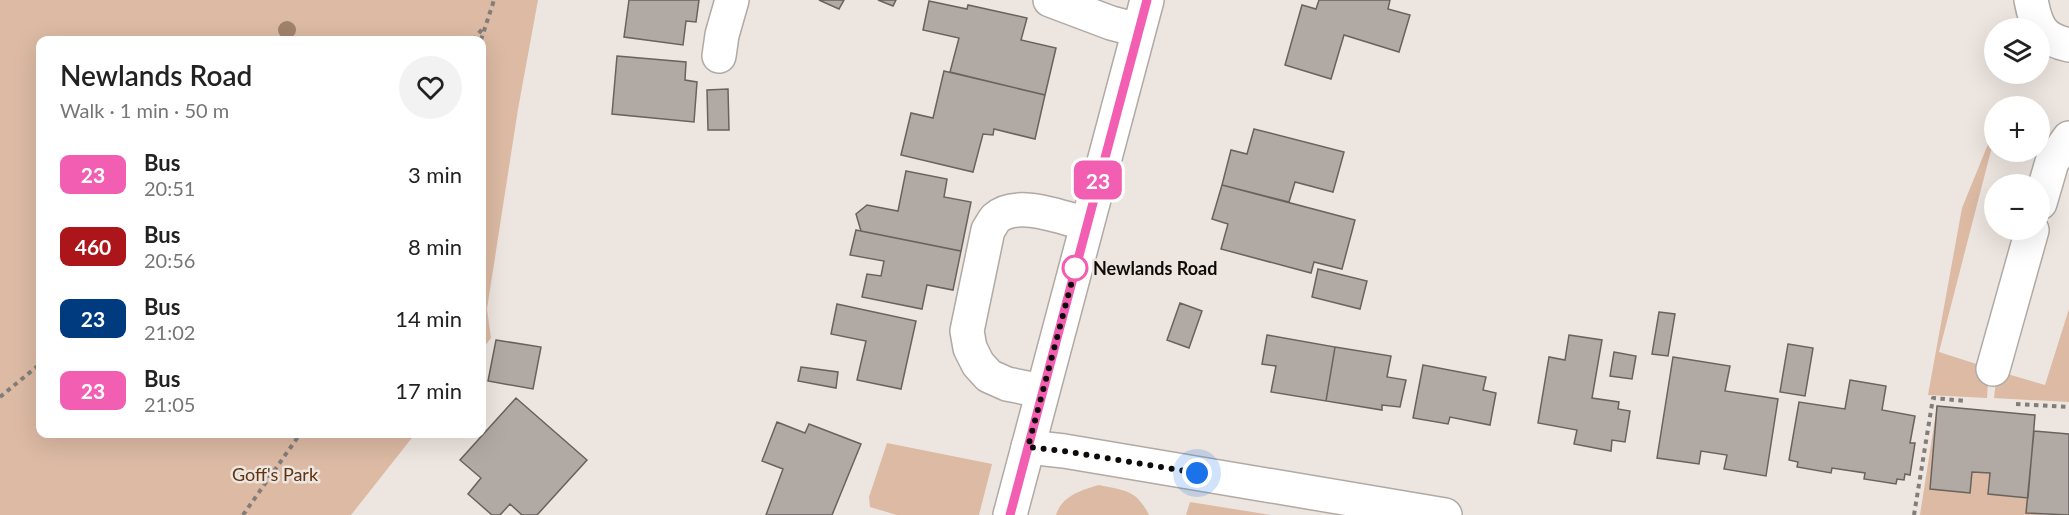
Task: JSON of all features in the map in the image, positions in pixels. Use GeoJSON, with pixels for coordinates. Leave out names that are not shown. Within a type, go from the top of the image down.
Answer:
{"type":"FeatureCollection","features":[{"type":"Feature","properties":{"kind":"street"},"geometry":{"type":"LineString","coordinates":[[719,56],[732,0]]}},
{"type":"Feature","properties":{"kind":"street"},"geometry":{"type":"LineString","coordinates":[[1010,515],[1142,15],[1111,23],[1050,0]]}},
{"type":"Feature","properties":{"kind":"street"},"geometry":{"type":"LineString","coordinates":[[2031,0],[2034,18],[2044,35],[2069,45]]}},
{"type":"Feature","properties":{"kind":"street"},"geometry":{"type":"LineString","coordinates":[[2048,174],[2052,162],[2069,138]]}},
{"type":"Feature","properties":{"kind":"street"},"geometry":{"type":"LineString","coordinates":[[1042,391],[1007,384],[989,376],[978,364],[970,348],[967,331],[988,230],[997,218],[1012,210],[1031,210],[1087,224]]}},
{"type":"Feature","properties":{"kind":"street"},"geometry":{"type":"LineString","coordinates":[[1993,369],[2029,240]]}},
{"type":"Feature","properties":{"kind":"street"},"geometry":{"type":"LineString","coordinates":[[1028,447],[1445,515]]}},
{"type":"Feature","properties":{"kind":"path"},"geometry":{"type":"LineString","coordinates":[[483,36],[494,0]]}},
{"type":"Feature","properties":{"kind":"path"},"geometry":{"type":"LineString","coordinates":[[476,36],[486,25]]}},
{"type":"Feature","properties":{"kind":"path"},"geometry":{"type":"LineString","coordinates":[[0,397],[36,367]]}},
{"type":"Feature","properties":{"kind":"path"},"geometry":{"type":"LineString","coordinates":[[1914,515],[1933,398],[1967,401]]}},
{"type":"Feature","properties":{"kind":"path"},"geometry":{"type":"LineString","coordinates":[[2013,404],[2069,407]]}},
{"type":"Feature","properties":{"kind":"path"},"geometry":{"type":"LineString","coordinates":[[243,515],[297,438]]}},
{"type":"Feature","properties":{"kind":"green space","name":"Goff's Park"},"geometry":{"type":"Polygon","coordinates":[[[0,0],[538,0],[518,109],[487,309],[491,338],[486,345],[486,36],[36,36],[36,438],[412,438],[351,515],[0,515],[0,0]]]}},
{"type":"Feature","properties":{"kind":"green space"},"geometry":{"type":"Polygon","coordinates":[[[1984,154],[1984,162],[1988,162],[1939,352],[1989,368],[1987,398],[1928,395],[1962,208],[1984,154]]]}},
{"type":"Feature","properties":{"kind":"green space"},"geometry":{"type":"Polygon","coordinates":[[[2069,309],[2069,402],[1994,398],[1997,371],[2045,385],[2069,309]]]}},
{"type":"Feature","properties":{"kind":"green space"},"geometry":{"type":"Polygon","coordinates":[[[1937,406],[1930,489],[1970,493],[1972,472],[1990,473],[1988,494],[2028,498],[2026,513],[2050,515],[1920,515],[1937,406]]]}},
{"type":"Feature","properties":{"kind":"green space"},"geometry":{"type":"Polygon","coordinates":[[[887,443],[992,464],[979,515],[897,515],[870,507],[869,497],[887,443]]]}},
{"type":"Feature","properties":{"kind":"green space"},"geometry":{"type":"Polygon","coordinates":[[[1099,485],[1129,492],[1139,500],[1149,515],[1056,515],[1067,498],[1099,485]]]}},
{"type":"Feature","properties":{"kind":"green space"},"geometry":{"type":"Polygon","coordinates":[[[1190,502],[1271,515],[1186,515],[1190,502]]]}},
{"type":"Feature","properties":{"kind":"building"},"geometry":{"type":"Polygon","coordinates":[[[629,0],[699,0],[696,22],[686,21],[683,45],[624,37],[629,0]]]}},
{"type":"Feature","properties":{"kind":"building"},"geometry":{"type":"Polygon","coordinates":[[[819,0],[844,0],[839,9],[819,0]]]}},
{"type":"Feature","properties":{"kind":"building"},"geometry":{"type":"Polygon","coordinates":[[[878,0],[896,0],[893,6],[878,0]]]}},
{"type":"Feature","properties":{"kind":"building"},"geometry":{"type":"Polygon","coordinates":[[[1319,0],[1390,0],[1388,9],[1410,15],[1399,52],[1344,35],[1331,79],[1285,65],[1302,5],[1316,9],[1319,0]]]}},
{"type":"Feature","properties":{"kind":"building"},"geometry":{"type":"Polygon","coordinates":[[[929,1],[967,9],[968,5],[1027,18],[1021,40],[1056,48],[1045,95],[950,72],[959,38],[923,30],[929,1]]]}},
{"type":"Feature","properties":{"kind":"building"},"geometry":{"type":"Polygon","coordinates":[[[617,56],[686,62],[685,80],[697,82],[694,122],[612,114],[617,56]]]}},
{"type":"Feature","properties":{"kind":"building"},"geometry":{"type":"Polygon","coordinates":[[[944,71],[1045,95],[1035,139],[994,129],[993,135],[983,134],[973,172],[901,155],[911,113],[933,118],[944,71]]]}},
{"type":"Feature","properties":{"kind":"building"},"geometry":{"type":"Polygon","coordinates":[[[728,89],[729,130],[708,130],[707,90],[728,89]]]}},
{"type":"Feature","properties":{"kind":"building"},"geometry":{"type":"Polygon","coordinates":[[[1254,129],[1344,152],[1333,192],[1295,182],[1289,202],[1222,185],[1231,150],[1247,154],[1254,129]]]}},
{"type":"Feature","properties":{"kind":"building"},"geometry":{"type":"Polygon","coordinates":[[[906,171],[947,179],[944,197],[971,202],[961,251],[861,231],[856,214],[867,205],[898,211],[906,171]]]}},
{"type":"Feature","properties":{"kind":"building"},"geometry":{"type":"Polygon","coordinates":[[[1222,185],[1355,220],[1342,269],[1314,262],[1311,273],[1221,249],[1228,224],[1212,219],[1222,185]]]}},
{"type":"Feature","properties":{"kind":"building"},"geometry":{"type":"Polygon","coordinates":[[[856,230],[961,251],[953,290],[927,285],[922,309],[862,297],[867,274],[881,276],[884,261],[850,255],[856,230]]]}},
{"type":"Feature","properties":{"kind":"building"},"geometry":{"type":"Polygon","coordinates":[[[1318,269],[1367,281],[1360,309],[1312,297],[1318,269]]]}},
{"type":"Feature","properties":{"kind":"building"},"geometry":{"type":"Polygon","coordinates":[[[1180,303],[1202,311],[1189,348],[1167,340],[1180,303]]]}},
{"type":"Feature","properties":{"kind":"building"},"geometry":{"type":"Polygon","coordinates":[[[837,304],[916,321],[901,389],[857,380],[866,341],[831,334],[837,304]]]}},
{"type":"Feature","properties":{"kind":"building"},"geometry":{"type":"Polygon","coordinates":[[[1659,312],[1675,314],[1668,356],[1652,354],[1659,312]]]}},
{"type":"Feature","properties":{"kind":"building"},"geometry":{"type":"Polygon","coordinates":[[[1267,335],[1335,347],[1326,401],[1271,392],[1276,366],[1262,364],[1267,335]]]}},
{"type":"Feature","properties":{"kind":"building"},"geometry":{"type":"Polygon","coordinates":[[[1569,335],[1602,340],[1592,398],[1619,402],[1618,409],[1630,411],[1625,442],[1612,440],[1611,451],[1574,444],[1577,430],[1538,423],[1549,357],[1565,360],[1569,335]]]}},
{"type":"Feature","properties":{"kind":"building"},"geometry":{"type":"Polygon","coordinates":[[[496,340],[541,347],[533,389],[488,381],[496,340]]]}},
{"type":"Feature","properties":{"kind":"building"},"geometry":{"type":"Polygon","coordinates":[[[1788,344],[1813,348],[1805,396],[1780,392],[1788,344]]]}},
{"type":"Feature","properties":{"kind":"building"},"geometry":{"type":"Polygon","coordinates":[[[1335,347],[1391,356],[1387,377],[1406,380],[1400,407],[1382,405],[1382,410],[1326,401],[1335,347]]]}},
{"type":"Feature","properties":{"kind":"building"},"geometry":{"type":"Polygon","coordinates":[[[1614,352],[1636,356],[1632,379],[1610,376],[1614,352]]]}},
{"type":"Feature","properties":{"kind":"building"},"geometry":{"type":"Polygon","coordinates":[[[1673,357],[1730,366],[1725,391],[1778,399],[1766,476],[1724,469],[1727,455],[1701,451],[1699,464],[1657,458],[1673,357]]]}},
{"type":"Feature","properties":{"kind":"building"},"geometry":{"type":"Polygon","coordinates":[[[1423,365],[1486,377],[1483,390],[1496,393],[1490,425],[1450,417],[1448,424],[1413,418],[1423,365]]]}},
{"type":"Feature","properties":{"kind":"building"},"geometry":{"type":"Polygon","coordinates":[[[801,367],[838,372],[836,388],[798,381],[801,367]]]}},
{"type":"Feature","properties":{"kind":"building"},"geometry":{"type":"Polygon","coordinates":[[[1850,380],[1886,386],[1882,410],[1915,416],[1910,443],[1915,443],[1910,475],[1905,474],[1904,480],[1897,479],[1896,484],[1864,479],[1865,473],[1832,468],[1831,473],[1797,467],[1798,462],[1789,460],[1799,402],[1845,409],[1850,380]]]}},
{"type":"Feature","properties":{"kind":"building"},"geometry":{"type":"Polygon","coordinates":[[[516,398],[587,460],[537,515],[522,515],[510,504],[500,515],[492,515],[468,494],[481,478],[460,460],[480,438],[486,438],[486,431],[516,398]]]}},
{"type":"Feature","properties":{"kind":"building"},"geometry":{"type":"Polygon","coordinates":[[[1937,406],[2035,415],[2028,498],[1988,494],[1990,473],[1972,472],[1970,493],[1930,489],[1937,406]]]}},
{"type":"Feature","properties":{"kind":"building"},"geometry":{"type":"Polygon","coordinates":[[[777,422],[805,433],[809,424],[861,444],[832,515],[766,515],[783,469],[762,461],[777,422]]]}},
{"type":"Feature","properties":{"kind":"building"},"geometry":{"type":"Polygon","coordinates":[[[2034,431],[2069,434],[2069,515],[2026,513],[2034,431]]]}},
{"type":"Feature","properties":{"kind":"bus line","name":"23"},"geometry":{"type":"LineString","coordinates":[[1010,515],[1147,0]]}},
{"type":"Feature","properties":{"kind":"place","name":"Newlands Road"},"geometry":{"type":"Point","coordinates":[1075,268]}},
{"type":"Feature","properties":{"kind":"route"},"geometry":{"type":"LineString","coordinates":[[1075,268],[1076,266],[1028,447],[1197,473]]}}]}
